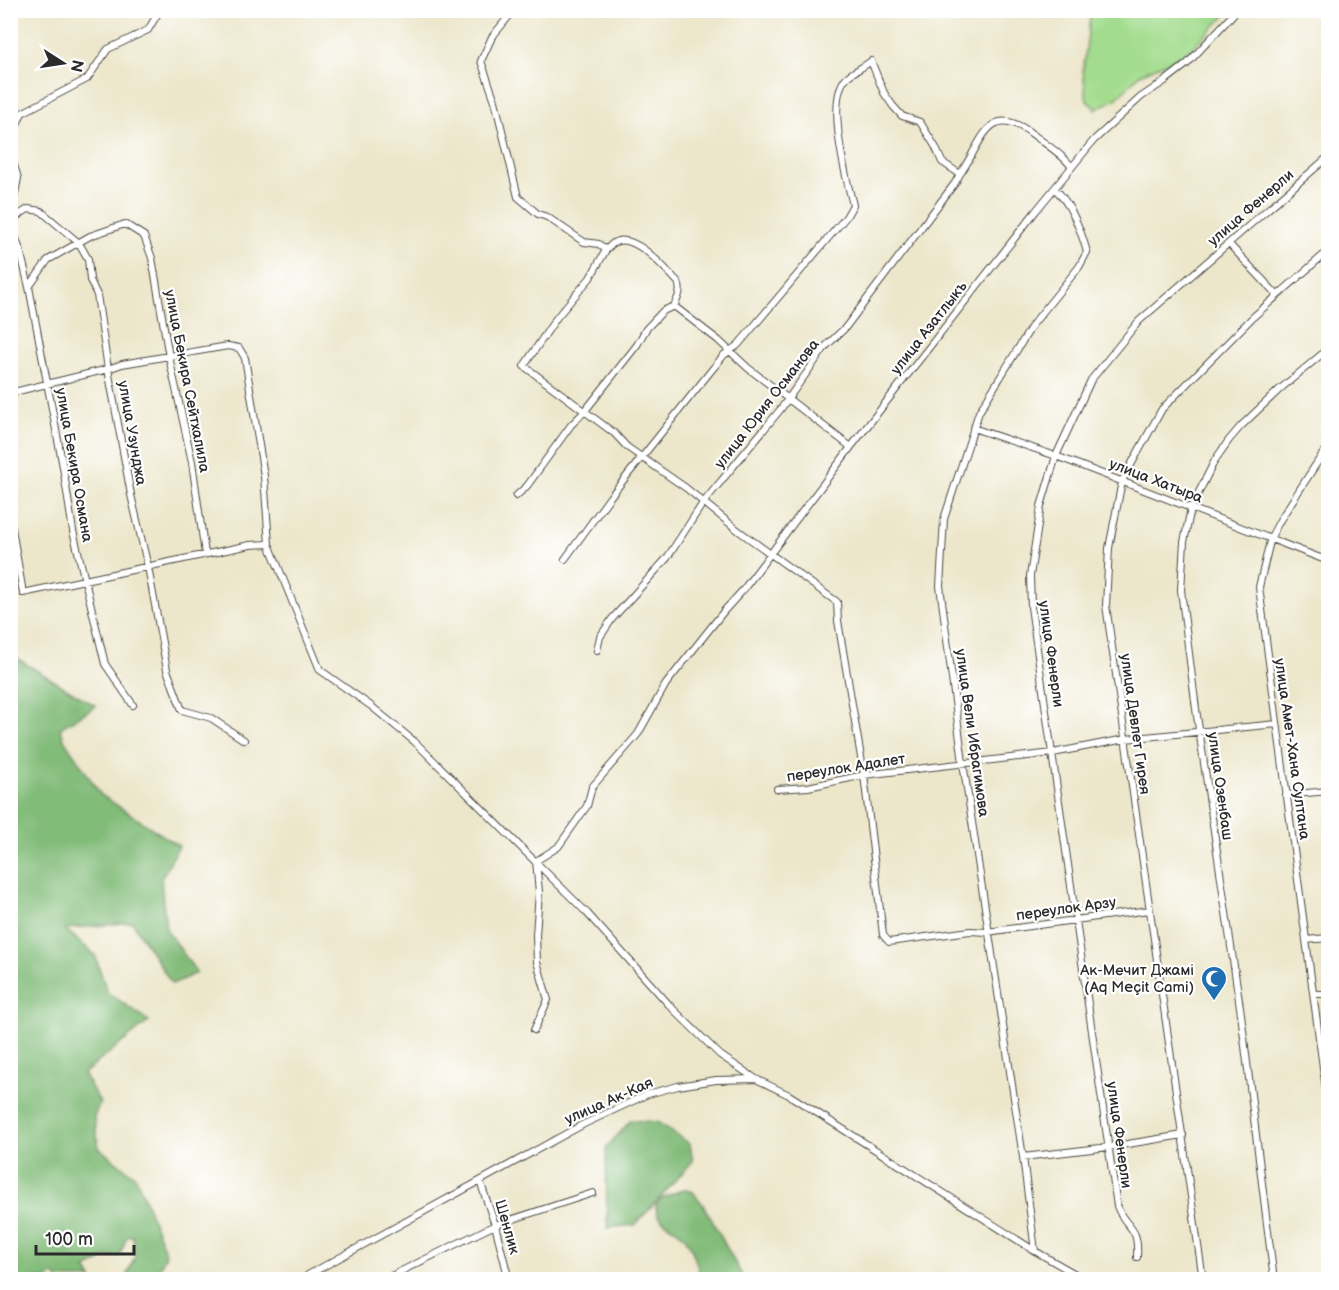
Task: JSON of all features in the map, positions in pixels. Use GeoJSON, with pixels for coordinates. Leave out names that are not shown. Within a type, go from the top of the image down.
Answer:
{"type":"FeatureCollection","features":[{"type":"Feature","properties":{"kind":"street"},"geometry":{"type":"LineString","coordinates":[[10,13],[16,10]]}},
{"type":"Feature","properties":{"kind":"street"},"geometry":{"type":"LineString","coordinates":[[10,144],[22,113],[87,79],[108,49],[148,30],[160,10]]}},
{"type":"Feature","properties":{"kind":"street"},"geometry":{"type":"LineString","coordinates":[[514,10],[492,37],[481,61],[495,101],[518,197],[538,214],[584,242],[598,243],[606,250]]}},
{"type":"Feature","properties":{"kind":"street","name":"улица Азатлыкъ"},"geometry":{"type":"LineString","coordinates":[[536,861],[558,846],[587,806],[592,787],[638,734],[666,684],[723,611],[743,590],[851,447],[1071,166],[1094,140],[1141,97],[1187,64],[1237,10]]}},
{"type":"Feature","properties":{"kind":"street"},"geometry":{"type":"LineString","coordinates":[[565,559],[610,497],[710,372],[724,355],[738,345],[783,293],[853,206],[845,177],[836,109],[839,92],[847,77],[871,61],[884,93],[893,106],[902,116],[920,122],[942,162],[960,174]]}},
{"type":"Feature","properties":{"kind":"street"},"geometry":{"type":"LineString","coordinates":[[10,119],[14,130]]}},
{"type":"Feature","properties":{"kind":"street","name":"улица Юрия Османова"},"geometry":{"type":"LineString","coordinates":[[597,650],[600,637],[612,619],[666,558],[703,503],[747,451],[826,346],[845,328],[955,183],[985,134],[997,122],[1010,121],[1027,130],[1071,166]]}},
{"type":"Feature","properties":{"kind":"street"},"geometry":{"type":"LineString","coordinates":[[10,153],[18,178],[10,220]]}},
{"type":"Feature","properties":{"kind":"street","name":"улица Фенерли"},"geometry":{"type":"LineString","coordinates":[[1137,1257],[1137,1238],[1133,1229],[1120,1215],[1117,1206],[1031,607],[1030,576],[1041,506],[1056,456],[1091,380],[1139,321],[1281,196],[1329,157]]}},
{"type":"Feature","properties":{"kind":"street","name":"улица Вели Ибрагимова"},"geometry":{"type":"LineString","coordinates":[[1035,1251],[1023,1157],[987,932],[940,586],[944,519],[979,412],[1033,324],[1079,267],[1087,252],[1082,234],[1064,197],[1055,189]]}},
{"type":"Feature","properties":{"kind":"street","name":"улица Узунджа"},"geometry":{"type":"LineString","coordinates":[[10,220],[28,209],[41,211],[79,243],[88,259],[90,280],[97,295],[131,495],[148,567],[167,670],[182,710],[211,718],[244,740]]}},
{"type":"Feature","properties":{"kind":"street","name":"улица Бекира Османа"},"geometry":{"type":"LineString","coordinates":[[10,220],[29,287],[73,531],[105,664],[134,705]]}},
{"type":"Feature","properties":{"kind":"street","name":"улица Бекира Сейтхалила"},"geometry":{"type":"LineString","coordinates":[[79,243],[90,236],[125,224],[144,236],[152,258],[169,357],[192,462],[206,554]]}},
{"type":"Feature","properties":{"kind":"street"},"geometry":{"type":"LineString","coordinates":[[516,496],[527,486],[571,425],[585,411],[637,345],[646,329],[663,311],[674,306],[680,293],[678,282],[651,254],[629,242],[615,242],[606,250],[590,278],[557,317],[524,366],[585,411],[614,433],[621,442],[642,458],[686,488],[770,554],[837,602],[838,621],[864,775]]}},
{"type":"Feature","properties":{"kind":"street"},"geometry":{"type":"LineString","coordinates":[[29,287],[48,260],[79,243]]}},
{"type":"Feature","properties":{"kind":"street"},"geometry":{"type":"LineString","coordinates":[[1229,244],[1277,295]]}},
{"type":"Feature","properties":{"kind":"street","name":"улица Девлет Гирея"},"geometry":{"type":"LineString","coordinates":[[1203,1280],[1106,605],[1109,548],[1122,481],[1162,410],[1277,295],[1329,251]]}},
{"type":"Feature","properties":{"kind":"street"},"geometry":{"type":"LineString","coordinates":[[674,306],[851,447]]}},
{"type":"Feature","properties":{"kind":"street"},"geometry":{"type":"LineString","coordinates":[[10,393],[122,364],[228,346],[239,348],[245,358],[264,476],[269,544],[320,670],[371,706],[415,742],[587,913],[672,1008],[720,1055],[756,1079]]}},
{"type":"Feature","properties":{"kind":"street","name":"улица Озенбаш"},"geometry":{"type":"LineString","coordinates":[[1274,1280],[1241,1014],[1199,731],[1181,590],[1184,542],[1191,508],[1215,460],[1229,440],[1280,389],[1329,349]]}},
{"type":"Feature","properties":{"kind":"street","name":"улица Хатыра"},"geometry":{"type":"LineString","coordinates":[[973,428],[1056,456],[1329,561]]}},
{"type":"Feature","properties":{"kind":"street","name":"улица Амет-Хана Султана"},"geometry":{"type":"LineString","coordinates":[[1329,449],[1324,452],[1271,537],[1259,587],[1306,940],[1325,1056],[1329,1105]]}},
{"type":"Feature","properties":{"kind":"street"},"geometry":{"type":"LineString","coordinates":[[10,517],[23,593],[250,545],[269,544]]}},
{"type":"Feature","properties":{"kind":"street","name":"переулок Адалет"},"geometry":{"type":"LineString","coordinates":[[777,789],[808,787],[864,775],[1053,753],[1125,739],[1277,724]]}},
{"type":"Feature","properties":{"kind":"street","name":"переулок Арзу"},"geometry":{"type":"LineString","coordinates":[[864,775],[883,935],[889,942],[970,931],[987,932],[1149,910]]}},
{"type":"Feature","properties":{"kind":"street"},"geometry":{"type":"LineString","coordinates":[[1286,795],[1329,791]]}},
{"type":"Feature","properties":{"kind":"street"},"geometry":{"type":"LineString","coordinates":[[534,1030],[548,1000],[537,962],[539,892],[536,861]]}},
{"type":"Feature","properties":{"kind":"street"},"geometry":{"type":"LineString","coordinates":[[1306,940],[1329,938]]}},
{"type":"Feature","properties":{"kind":"street"},"geometry":{"type":"LineString","coordinates":[[1314,994],[1329,994]]}},
{"type":"Feature","properties":{"kind":"street","name":"улица Ак-Кая"},"geometry":{"type":"LineString","coordinates":[[303,1280],[308,1275],[584,1124],[648,1094],[716,1080],[756,1079],[789,1095],[1035,1251],[1086,1280]]}},
{"type":"Feature","properties":{"kind":"street"},"geometry":{"type":"LineString","coordinates":[[1023,1157],[1110,1148],[1183,1135]]}},
{"type":"Feature","properties":{"kind":"street","name":"Шенлик"},"geometry":{"type":"LineString","coordinates":[[480,1181],[495,1225],[509,1280]]}},
{"type":"Feature","properties":{"kind":"street"},"geometry":{"type":"LineString","coordinates":[[383,1280],[495,1225],[593,1193]]}},
{"type":"Feature","properties":{"kind":"green space"},"geometry":{"type":"Polygon","coordinates":[[[1091,10],[1230,11],[1194,46],[1179,57],[1140,74],[1116,99],[1096,109],[1087,101],[1083,71],[1091,10]]]}},
{"type":"Feature","properties":{"kind":"green space"},"geometry":{"type":"Polygon","coordinates":[[[11,655],[96,706],[60,728],[65,741],[101,795],[179,846],[161,879],[166,929],[197,973],[172,984],[132,922],[65,929],[95,955],[107,992],[149,1021],[83,1074],[100,1102],[94,1117],[99,1148],[136,1177],[166,1254],[155,1279],[125,1279],[135,1257],[133,1236],[127,1236],[120,1255],[105,1258],[86,1269],[92,1279],[58,1279],[54,1274],[49,1279],[11,1279],[11,655]]]}},
{"type":"Feature","properties":{"kind":"green space"},"geometry":{"type":"Polygon","coordinates":[[[631,1120],[657,1122],[690,1144],[693,1161],[635,1225],[607,1228],[606,1148],[631,1120]]]}},
{"type":"Feature","properties":{"kind":"green space"},"geometry":{"type":"Polygon","coordinates":[[[684,1189],[693,1192],[704,1206],[744,1279],[702,1279],[689,1243],[659,1216],[656,1205],[662,1198],[684,1189]]]}},
{"type":"Feature","properties":{"kind":"place","name":"Ак-Мечит Джамі (Aq Meçit Cami)"},"geometry":{"type":"Point","coordinates":[1214,1002]}}]}
